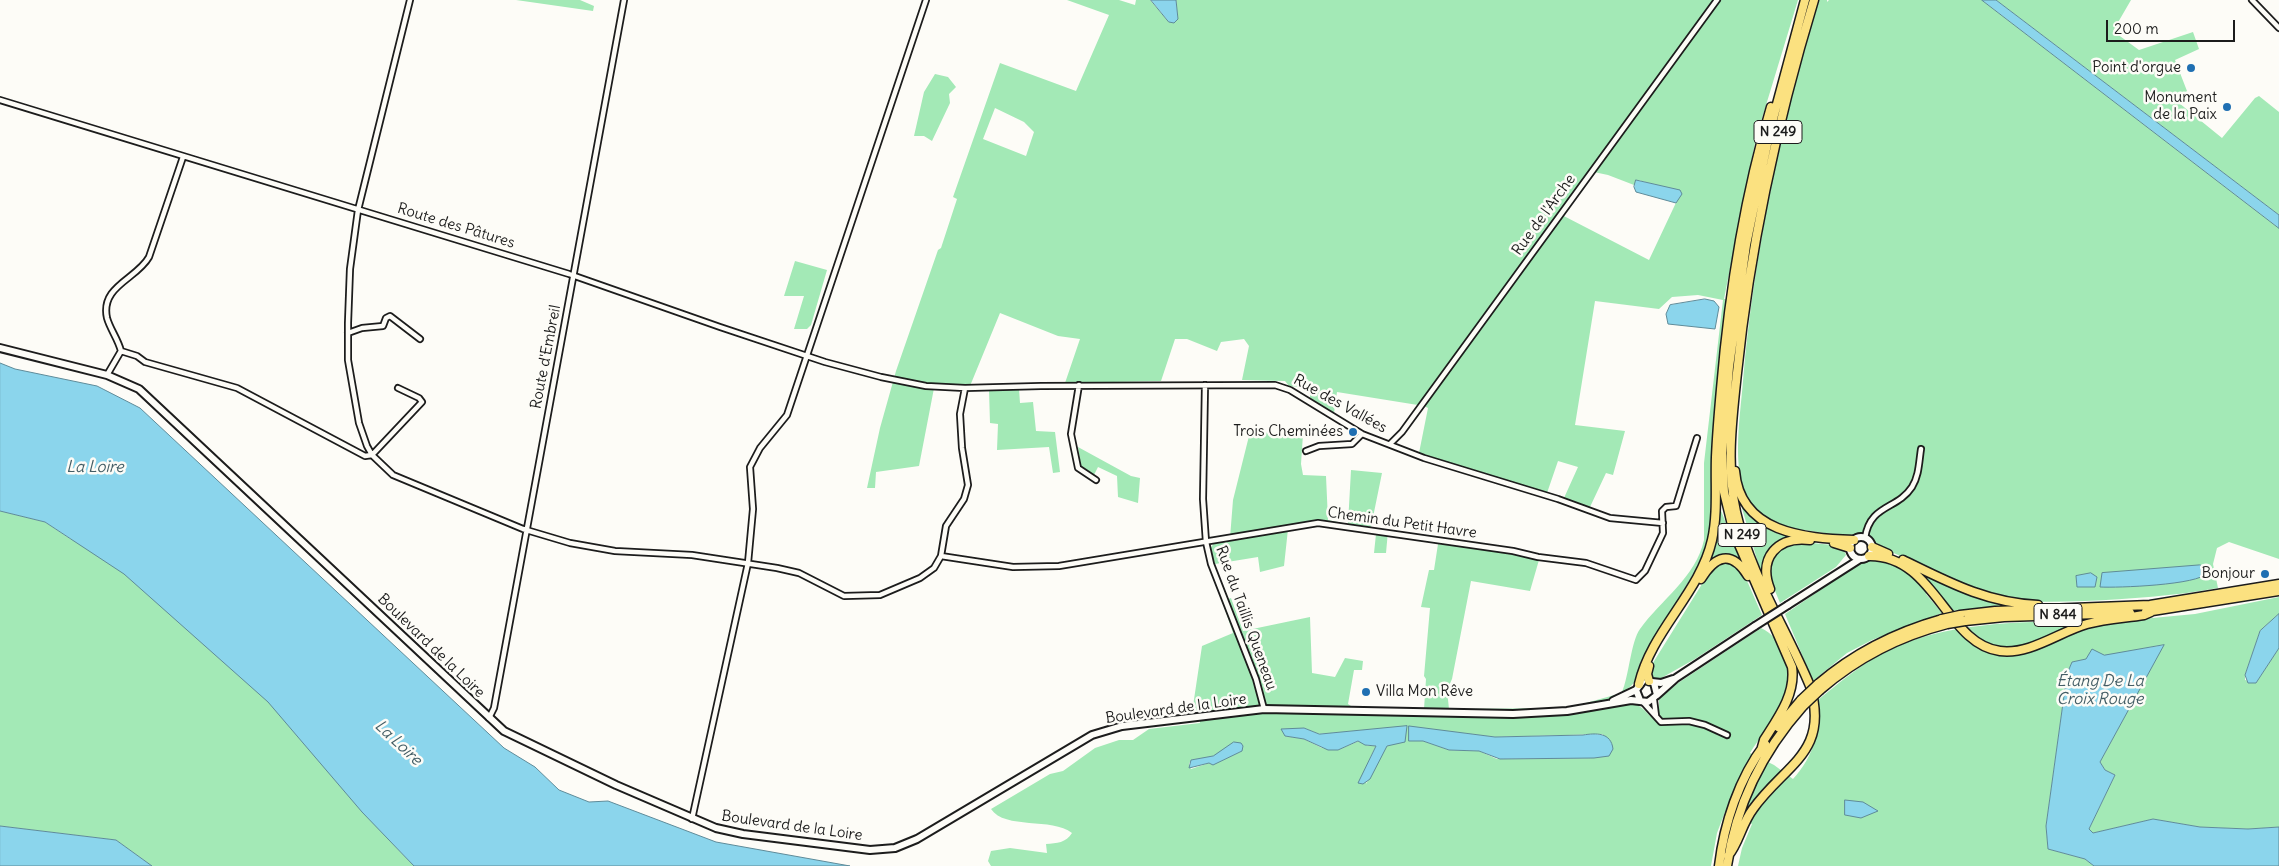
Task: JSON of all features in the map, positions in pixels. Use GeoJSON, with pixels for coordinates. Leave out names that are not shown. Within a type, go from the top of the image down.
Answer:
{"type":"FeatureCollection","features":[{"type":"Feature","properties":{"kind":"highway","name":"N 249"},"geometry":{"type":"LineString","coordinates":[[1726,866],[1728,856],[1733,850],[1736,823],[1795,764],[1809,742],[1815,722],[1813,695],[1734,533],[1724,492],[1722,453],[1733,334],[1746,245],[1770,130],[1805,0]]}},
{"type":"Feature","properties":{"kind":"highway","name":"N 249"},"geometry":{"type":"LineString","coordinates":[[1770,739],[1786,704],[1793,677],[1790,658],[1778,623],[1741,531],[1731,485],[1732,438],[1744,308],[1762,206],[1789,87],[1814,0]]}},
{"type":"Feature","properties":{"kind":"highway"},"geometry":{"type":"LineString","coordinates":[[1638,687],[1648,659],[1702,567],[1712,538],[1721,385],[1735,270],[1759,146],[1790,41],[1794,36]]}},
{"type":"Feature","properties":{"kind":"highway"},"geometry":{"type":"LineString","coordinates":[[1732,438],[1735,446],[1736,476],[1739,491],[1756,516],[1768,524],[1788,532],[1854,540]]}},
{"type":"Feature","properties":{"kind":"highway"},"geometry":{"type":"LineString","coordinates":[[1778,623],[1766,579],[1766,563],[1772,553],[1785,542],[1796,539],[1840,544],[1851,551]]}},
{"type":"Feature","properties":{"kind":"highway"},"geometry":{"type":"LineString","coordinates":[[1872,547],[1984,597],[2028,605],[2067,605],[2074,609]]}},
{"type":"Feature","properties":{"kind":"highway"},"geometry":{"type":"LineString","coordinates":[[1869,556],[1880,556],[1913,572],[1969,636],[1985,647],[1998,651],[2021,650],[2086,625],[2144,615],[2151,612]]}},
{"type":"Feature","properties":{"kind":"highway"},"geometry":{"type":"LineString","coordinates":[[1651,682],[1647,674],[1651,662],[1708,569],[1718,560],[1730,559],[1742,567],[1778,623]]}},
{"type":"Feature","properties":{"kind":"highway","name":"N 844"},"geometry":{"type":"LineString","coordinates":[[1736,823],[1743,781],[1762,747],[1802,703],[1849,659],[1877,643],[1912,628],[1995,611],[2165,604],[2279,584]]}},
{"type":"Feature","properties":{"kind":"highway","name":"N 844"},"geometry":{"type":"LineString","coordinates":[[1962,618],[2151,612],[2279,591]]}},
{"type":"Feature","properties":{"kind":"highway","name":"N 844"},"geometry":{"type":"LineString","coordinates":[[1719,866],[1770,739]]}},
{"type":"Feature","properties":{"kind":"main road","name":"Boulevard de la Loire"},"geometry":{"type":"LineString","coordinates":[[0,348],[107,374],[130,384],[148,396],[504,731],[526,743],[692,819],[743,834],[855,848],[888,849],[917,839],[1076,744],[1106,730],[1194,717],[1264,710],[1513,714],[1591,708],[1642,701],[1655,697]]}},
{"type":"Feature","properties":{"kind":"main road"},"geometry":{"type":"LineString","coordinates":[[1651,682],[1655,697],[1676,678],[1840,571],[1869,556],[1872,547],[1865,538],[1859,537],[1854,540],[1851,551],[1840,571]]}},
{"type":"Feature","properties":{"kind":"main road"},"geometry":{"type":"LineString","coordinates":[[1851,551],[1860,559]]}},
{"type":"Feature","properties":{"kind":"main road","name":"Boulevard de la Loire"},"geometry":{"type":"LineString","coordinates":[[1591,708],[1614,701],[1651,682],[1676,678]]}},
{"type":"Feature","properties":{"kind":"main road"},"geometry":{"type":"LineString","coordinates":[[1638,687],[1642,701]]}},
{"type":"Feature","properties":{"kind":"street"},"geometry":{"type":"LineString","coordinates":[[410,0],[358,210],[350,269],[348,360],[360,423],[367,446],[372,455],[393,475],[527,530],[590,548],[673,552],[748,563],[798,573],[844,596],[872,596],[888,593],[910,584],[929,572],[941,556],[946,526],[964,499],[968,485],[962,448],[960,414],[965,388]]}},
{"type":"Feature","properties":{"kind":"street","name":"Route d'Embreil"},"geometry":{"type":"LineString","coordinates":[[489,718],[494,708],[624,0]]}},
{"type":"Feature","properties":{"kind":"street"},"geometry":{"type":"LineString","coordinates":[[692,819],[748,563],[753,509],[750,467],[760,448],[787,415],[926,0]]}},
{"type":"Feature","properties":{"kind":"street","name":"Rue de l'Arche"},"geometry":{"type":"LineString","coordinates":[[1390,444],[1402,432],[1717,0]]}},
{"type":"Feature","properties":{"kind":"street"},"geometry":{"type":"LineString","coordinates":[[2252,0],[2279,28]]}},
{"type":"Feature","properties":{"kind":"street","name":"Route des Pâtures"},"geometry":{"type":"LineString","coordinates":[[0,100],[574,276],[806,355],[902,382]]}},
{"type":"Feature","properties":{"kind":"street"},"geometry":{"type":"LineString","coordinates":[[183,157],[144,266],[116,287],[109,295],[106,308],[107,319],[121,351],[137,356],[145,362],[237,388],[365,456],[372,455],[422,402],[419,398],[398,388]]}},
{"type":"Feature","properties":{"kind":"street"},"geometry":{"type":"LineString","coordinates":[[348,333],[362,328],[383,326],[386,318],[390,316],[420,340]]}},
{"type":"Feature","properties":{"kind":"street"},"geometry":{"type":"LineString","coordinates":[[107,374],[121,351]]}},
{"type":"Feature","properties":{"kind":"street","name":"Rue des Vallées"},"geometry":{"type":"LineString","coordinates":[[902,382],[965,388],[1264,384],[1283,387],[1362,434],[1424,458],[1558,499],[1610,518],[1663,523]]}},
{"type":"Feature","properties":{"kind":"street","name":"Rue du Taillis Queneau"},"geometry":{"type":"LineString","coordinates":[[1205,385],[1203,499],[1206,542],[1212,564],[1256,679],[1264,710]]}},
{"type":"Feature","properties":{"kind":"street"},"geometry":{"type":"LineString","coordinates":[[1079,386],[1071,434],[1078,468],[1096,480]]}},
{"type":"Feature","properties":{"kind":"street"},"geometry":{"type":"LineString","coordinates":[[1306,451],[1319,446],[1352,444],[1362,434]]}},
{"type":"Feature","properties":{"kind":"street","name":"Chemin du Petit Havre"},"geometry":{"type":"LineString","coordinates":[[941,556],[1032,568],[1094,562],[1298,525],[1331,524],[1513,551],[1538,557],[1571,560],[1633,580],[1640,577],[1645,571],[1663,533],[1662,511],[1666,507],[1674,507],[1677,503],[1697,438]]}},
{"type":"Feature","properties":{"kind":"street"},"geometry":{"type":"LineString","coordinates":[[1865,538],[1869,523],[1876,514],[1902,497],[1912,486],[1917,475],[1921,449]]}},
{"type":"Feature","properties":{"kind":"street"},"geometry":{"type":"LineString","coordinates":[[1655,697],[1656,717]]}},
{"type":"Feature","properties":{"kind":"street"},"geometry":{"type":"LineString","coordinates":[[1642,701],[1665,724],[1689,721],[1705,725],[1727,735]]}},
{"type":"Feature","properties":{"kind":"green space"},"geometry":{"type":"Polygon","coordinates":[[[516,0],[580,0],[594,6],[593,11],[516,0]]]}},
{"type":"Feature","properties":{"kind":"green space"},"geometry":{"type":"Polygon","coordinates":[[[1067,0],[1119,0],[1135,5],[1136,0],[1150,0],[1169,22],[1178,19],[1176,0],[1798,0],[1756,138],[1724,299],[1727,299],[1715,418],[1710,523],[1706,547],[1695,571],[1640,663],[1637,677],[1630,687],[1622,692],[1637,634],[1648,618],[1686,577],[1700,553],[1704,540],[1704,463],[1723,300],[1698,295],[1672,297],[1659,309],[1595,301],[1575,425],[1625,431],[1613,475],[1606,473],[1590,507],[1564,498],[1578,467],[1558,461],[1547,493],[1484,476],[1419,453],[1428,408],[1424,406],[1337,392],[1334,413],[1310,398],[1310,388],[1289,386],[1285,381],[1242,380],[1249,346],[1244,339],[1221,342],[1217,351],[1187,339],[1175,339],[1161,381],[1065,383],[1080,339],[1058,336],[1000,313],[970,386],[935,383],[919,466],[876,472],[875,488],[867,488],[880,428],[896,371],[938,250],[941,248],[957,199],[953,197],[1000,63],[1076,91],[1109,15],[1067,0]],[[995,108],[983,139],[1026,156],[1034,132],[1024,122],[995,108]],[[1589,171],[1558,213],[1649,260],[1681,192],[1638,180],[1634,185],[1608,175],[1589,171]]]}},
{"type":"Feature","properties":{"kind":"green space"},"geometry":{"type":"Polygon","coordinates":[[[1819,0],[1827,0],[1827,2],[1829,0],[1982,0],[2279,228],[2279,559],[2229,542],[2217,548],[2213,564],[2218,588],[2135,598],[2036,602],[1999,597],[1973,589],[1875,545],[1869,537],[1860,533],[1846,536],[1803,530],[1802,542],[1842,546],[1846,555],[1836,567],[1780,603],[1768,574],[1760,570],[1739,498],[1744,494],[1738,452],[1739,424],[1748,332],[1762,236],[1781,141],[1819,0]]]}},
{"type":"Feature","properties":{"kind":"green space"},"geometry":{"type":"Polygon","coordinates":[[[1996,0],[2131,0],[2113,31],[2139,50],[2193,32],[2199,49],[2175,60],[2187,91],[2179,103],[2222,138],[2255,98],[2259,96],[2279,112],[2279,215],[1996,0]]]}},
{"type":"Feature","properties":{"kind":"green space"},"geometry":{"type":"Polygon","coordinates":[[[935,74],[948,77],[956,87],[949,94],[950,103],[932,141],[924,136],[914,136],[924,92],[935,74]]]}},
{"type":"Feature","properties":{"kind":"green space"},"geometry":{"type":"Polygon","coordinates":[[[795,261],[827,270],[811,325],[807,329],[794,329],[804,296],[784,296],[795,261]]]}},
{"type":"Feature","properties":{"kind":"green space"},"geometry":{"type":"Polygon","coordinates":[[[1019,389],[1020,403],[1033,402],[1036,431],[1055,432],[1060,472],[1053,473],[1049,447],[997,450],[998,424],[990,423],[989,390],[1019,389]]]}},
{"type":"Feature","properties":{"kind":"green space"},"geometry":{"type":"Polygon","coordinates":[[[1250,432],[1303,434],[1301,464],[1303,475],[1326,476],[1328,520],[1348,524],[1351,470],[1382,473],[1371,527],[1388,531],[1386,553],[1374,553],[1376,534],[1314,526],[1288,529],[1284,566],[1260,572],[1258,557],[1215,564],[1210,549],[1214,543],[1230,538],[1233,500],[1250,432]]]}},
{"type":"Feature","properties":{"kind":"green space"},"geometry":{"type":"Polygon","coordinates":[[[1078,447],[1131,476],[1140,478],[1138,503],[1118,497],[1117,476],[1098,467],[1094,475],[1081,466],[1078,447]]]}},
{"type":"Feature","properties":{"kind":"green space"},"geometry":{"type":"Polygon","coordinates":[[[1718,503],[1741,561],[1737,567],[1748,583],[1762,615],[1695,659],[1656,681],[1650,672],[1651,666],[1707,576],[1718,503]]]}},
{"type":"Feature","properties":{"kind":"green space"},"geometry":{"type":"Polygon","coordinates":[[[0,511],[45,522],[72,540],[86,539],[279,702],[391,842],[414,866],[152,866],[116,840],[0,826],[0,511]]]}},
{"type":"Feature","properties":{"kind":"green space"},"geometry":{"type":"Polygon","coordinates":[[[1438,544],[1513,553],[1539,560],[1530,591],[1471,581],[1452,679],[1447,690],[1449,709],[1568,708],[1618,694],[1623,705],[1631,704],[1638,706],[1650,716],[1659,713],[1659,699],[1678,683],[1761,628],[1765,630],[1775,638],[1781,649],[1787,668],[1787,681],[1785,694],[1780,706],[1750,753],[1774,765],[1793,779],[1811,752],[1817,732],[1818,700],[1866,663],[1883,653],[1907,643],[1956,629],[2007,623],[2084,620],[2087,627],[2110,622],[2195,614],[2279,597],[2279,614],[2260,631],[2245,680],[2256,683],[2279,648],[2279,827],[2248,829],[2200,827],[2153,819],[2093,833],[2089,829],[2115,775],[2105,770],[2100,762],[2163,645],[2072,662],[2067,674],[2046,826],[2048,849],[2085,859],[2094,866],[1738,866],[1742,848],[1752,824],[1725,812],[1717,833],[1711,866],[991,866],[988,861],[991,851],[1010,848],[1047,853],[1046,844],[1064,841],[1072,833],[1053,825],[1018,822],[1007,819],[991,809],[1050,774],[1063,771],[1095,748],[1119,740],[1133,740],[1149,729],[1200,723],[1199,713],[1193,706],[1202,646],[1233,633],[1222,601],[1231,598],[1243,631],[1310,617],[1312,673],[1335,677],[1345,658],[1363,661],[1362,670],[1354,670],[1348,704],[1354,708],[1424,709],[1426,679],[1424,676],[1430,608],[1421,607],[1429,570],[1434,570],[1438,544]],[[1407,727],[1319,734],[1304,728],[1285,736],[1304,739],[1322,748],[1338,750],[1359,741],[1368,746],[1376,746],[1370,758],[1366,784],[1385,747],[1392,744],[1407,727]],[[1409,727],[1410,741],[1423,741],[1449,750],[1479,751],[1497,759],[1594,758],[1603,734],[1495,737],[1409,727]],[[1240,752],[1191,760],[1189,764],[1191,769],[1209,763],[1213,764],[1240,752]]]}},
{"type":"Feature","properties":{"kind":"green space"},"geometry":{"type":"Polygon","coordinates":[[[1869,559],[1894,565],[1914,578],[1927,589],[1926,594],[1942,613],[1872,640],[1847,653],[1813,681],[1785,614],[1857,565],[1869,559]]]}},
{"type":"Feature","properties":{"kind":"green space"},"geometry":{"type":"Polygon","coordinates":[[[1922,572],[1981,599],[2009,606],[1951,611],[1920,574],[1922,572]]]}},
{"type":"Feature","properties":{"kind":"water"},"geometry":{"type":"Polygon","coordinates":[[[1151,0],[1176,0],[1178,19],[1174,23],[1169,22],[1151,0]]]}},
{"type":"Feature","properties":{"kind":"water"},"geometry":{"type":"Polygon","coordinates":[[[1982,0],[1996,0],[2279,215],[2279,228],[1982,0]]]}},
{"type":"Feature","properties":{"kind":"water"},"geometry":{"type":"Polygon","coordinates":[[[1636,180],[1680,190],[1682,194],[1676,203],[1636,192],[1634,187],[1636,180]]]}},
{"type":"Feature","properties":{"kind":"water"},"geometry":{"type":"Polygon","coordinates":[[[1705,299],[1714,301],[1719,307],[1715,329],[1668,324],[1666,314],[1670,305],[1705,299]]]}},
{"type":"Feature","properties":{"kind":"water","name":"La Loire"},"geometry":{"type":"Polygon","coordinates":[[[0,363],[15,369],[97,386],[140,408],[504,748],[535,767],[559,790],[589,802],[608,801],[716,842],[850,866],[414,866],[362,812],[268,702],[124,574],[45,522],[0,511],[0,363]]]}},
{"type":"Feature","properties":{"kind":"water"},"geometry":{"type":"Polygon","coordinates":[[[2200,565],[2206,567],[2207,573],[2201,577],[2189,580],[2157,585],[2100,587],[2102,573],[2200,565]]]}},
{"type":"Feature","properties":{"kind":"water"},"geometry":{"type":"Polygon","coordinates":[[[2091,573],[2097,577],[2095,587],[2077,587],[2076,576],[2091,573]]]}},
{"type":"Feature","properties":{"kind":"water"},"geometry":{"type":"Polygon","coordinates":[[[2279,614],[2279,648],[2256,683],[2248,683],[2245,675],[2260,631],[2279,614]]]}},
{"type":"Feature","properties":{"kind":"water","name":"Étang De La Croix Rouge"},"geometry":{"type":"Polygon","coordinates":[[[2164,645],[2100,762],[2105,770],[2115,775],[2089,829],[2093,833],[2153,819],[2200,827],[2248,829],[2279,827],[2279,866],[2094,866],[2085,859],[2048,849],[2046,826],[2067,674],[2072,662],[2086,659],[2092,649],[2104,655],[2164,645]]]}},
{"type":"Feature","properties":{"kind":"water"},"geometry":{"type":"Polygon","coordinates":[[[1407,726],[1405,742],[1387,746],[1370,779],[1363,784],[1358,783],[1376,746],[1365,745],[1358,741],[1338,750],[1328,750],[1304,739],[1285,736],[1281,729],[1304,728],[1319,734],[1407,726]]]}},
{"type":"Feature","properties":{"kind":"water"},"geometry":{"type":"Polygon","coordinates":[[[1409,726],[1495,737],[1598,734],[1609,739],[1613,749],[1609,756],[1594,758],[1500,759],[1479,751],[1449,750],[1423,741],[1409,741],[1409,726]]]}},
{"type":"Feature","properties":{"kind":"water"},"geometry":{"type":"Polygon","coordinates":[[[1234,742],[1241,743],[1243,746],[1242,751],[1213,765],[1209,763],[1189,768],[1191,760],[1213,756],[1234,742]]]}},
{"type":"Feature","properties":{"kind":"water"},"geometry":{"type":"Polygon","coordinates":[[[1845,800],[1863,802],[1878,811],[1861,818],[1845,815],[1845,800]]]}},
{"type":"Feature","properties":{"kind":"water"},"geometry":{"type":"Polygon","coordinates":[[[0,826],[116,840],[152,866],[0,866],[0,826]]]}},
{"type":"Feature","properties":{"kind":"place","name":"Point d'orgue"},"geometry":{"type":"Point","coordinates":[2191,68]}},
{"type":"Feature","properties":{"kind":"place","name":"Monument de la Paix"},"geometry":{"type":"Point","coordinates":[2227,107]}},
{"type":"Feature","properties":{"kind":"place","name":"Trois Cheminées"},"geometry":{"type":"Point","coordinates":[1353,432]}},
{"type":"Feature","properties":{"kind":"place","name":"Bonjour"},"geometry":{"type":"Point","coordinates":[2265,574]}},
{"type":"Feature","properties":{"kind":"place","name":"Villa Mon Rêve"},"geometry":{"type":"Point","coordinates":[1366,692]}}]}
